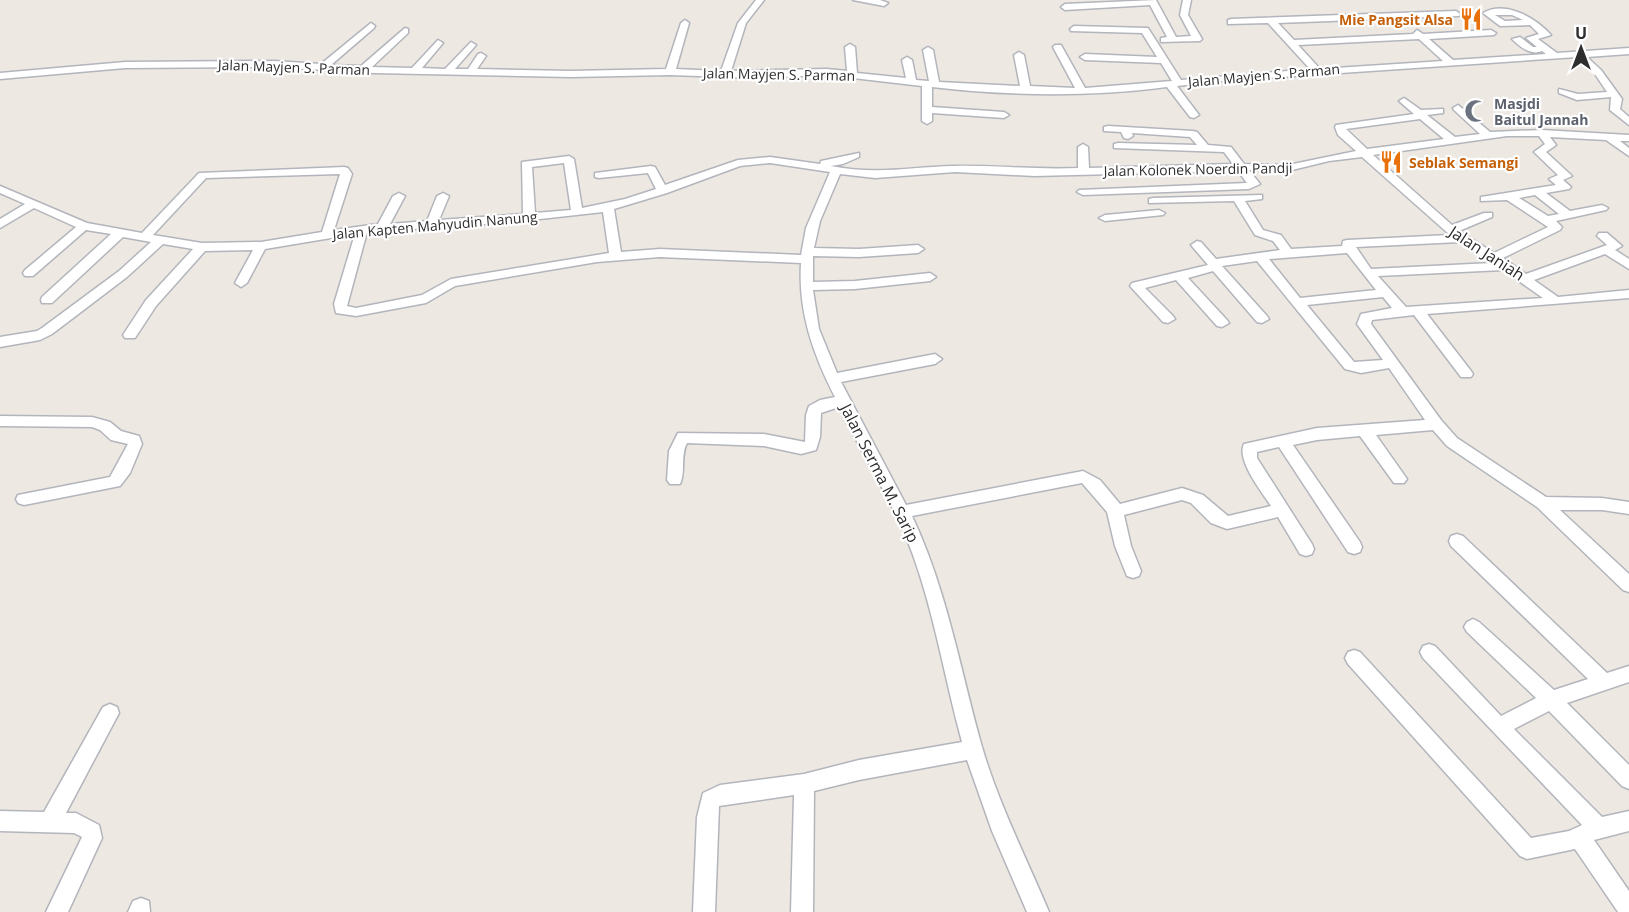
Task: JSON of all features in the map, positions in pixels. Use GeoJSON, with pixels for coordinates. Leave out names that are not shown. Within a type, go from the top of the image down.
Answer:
{"type":"FeatureCollection","features":[{"type":"Feature","properties":{"kind":"street"},"geometry":{"type":"LineString","coordinates":[[725,74],[742,23],[760,0]]}},
{"type":"Feature","properties":{"kind":"street"},"geometry":{"type":"LineString","coordinates":[[857,0],[884,3]]}},
{"type":"Feature","properties":{"kind":"street"},"geometry":{"type":"LineString","coordinates":[[1065,7],[1153,1],[1173,39]]}},
{"type":"Feature","properties":{"kind":"street"},"geometry":{"type":"LineString","coordinates":[[1152,40],[1197,39],[1184,15],[1187,1]]}},
{"type":"Feature","properties":{"kind":"street"},"geometry":{"type":"LineString","coordinates":[[1231,22],[1456,14]]}},
{"type":"Feature","properties":{"kind":"street"},"geometry":{"type":"LineString","coordinates":[[1397,15],[1451,63]]}},
{"type":"Feature","properties":{"kind":"street"},"geometry":{"type":"LineString","coordinates":[[1270,20],[1317,71]]}},
{"type":"Feature","properties":{"kind":"street"},"geometry":{"type":"LineString","coordinates":[[1532,22],[1546,35],[1531,38],[1551,53]]}},
{"type":"Feature","properties":{"kind":"street"},"geometry":{"type":"LineString","coordinates":[[670,72],[685,23]]}},
{"type":"Feature","properties":{"kind":"street"},"geometry":{"type":"LineString","coordinates":[[324,66],[371,27]]}},
{"type":"Feature","properties":{"kind":"street"},"geometry":{"type":"LineString","coordinates":[[1074,29],[1143,29],[1152,40],[1194,116]]}},
{"type":"Feature","properties":{"kind":"street"},"geometry":{"type":"LineString","coordinates":[[364,69],[405,31]]}},
{"type":"Feature","properties":{"kind":"street"},"geometry":{"type":"LineString","coordinates":[[1290,43],[1491,33]]}},
{"type":"Feature","properties":{"kind":"street"},"geometry":{"type":"LineString","coordinates":[[1517,39],[1530,49],[1551,53]]}},
{"type":"Feature","properties":{"kind":"street"},"geometry":{"type":"LineString","coordinates":[[414,71],[438,43]]}},
{"type":"Feature","properties":{"kind":"street"},"geometry":{"type":"LineString","coordinates":[[449,70],[471,45]]}},
{"type":"Feature","properties":{"kind":"street"},"geometry":{"type":"LineString","coordinates":[[850,47],[852,74]]}},
{"type":"Feature","properties":{"kind":"street"},"geometry":{"type":"LineString","coordinates":[[1058,47],[1082,91]]}},
{"type":"Feature","properties":{"kind":"street"},"geometry":{"type":"LineString","coordinates":[[928,50],[931,85],[927,115],[1004,115]]}},
{"type":"Feature","properties":{"kind":"street","name":"Jalan Mayjen S. Parman"},"geometry":{"type":"LineString","coordinates":[[0,76],[143,64],[324,66],[414,71],[571,74],[827,72],[931,85],[1026,91],[1082,91],[1317,71],[1510,59],[1551,53],[1574,55],[1629,51]]}},
{"type":"Feature","properties":{"kind":"street"},"geometry":{"type":"LineString","coordinates":[[1019,55],[1026,91]]}},
{"type":"Feature","properties":{"kind":"street"},"geometry":{"type":"LineString","coordinates":[[1510,59],[1526,66],[1551,66],[1570,63],[1574,55],[1598,72],[1618,102],[1616,112],[1629,122]]}},
{"type":"Feature","properties":{"kind":"street"},"geometry":{"type":"LineString","coordinates":[[471,71],[481,56]]}},
{"type":"Feature","properties":{"kind":"street"},"geometry":{"type":"LineString","coordinates":[[1085,57],[1163,60]]}},
{"type":"Feature","properties":{"kind":"street"},"geometry":{"type":"LineString","coordinates":[[907,60],[912,83]]}},
{"type":"Feature","properties":{"kind":"street"},"geometry":{"type":"LineString","coordinates":[[1562,91],[1572,97],[1581,98],[1613,94]]}},
{"type":"Feature","properties":{"kind":"street"},"geometry":{"type":"LineString","coordinates":[[1404,101],[1452,140]]}},
{"type":"Feature","properties":{"kind":"street"},"geometry":{"type":"LineString","coordinates":[[1458,108],[1487,135]]}},
{"type":"Feature","properties":{"kind":"street"},"geometry":{"type":"LineString","coordinates":[[1420,115],[1439,111]]}},
{"type":"Feature","properties":{"kind":"street","name":"Jalan Janiah"},"geometry":{"type":"LineString","coordinates":[[1420,115],[1340,127],[1342,133],[1450,230],[1556,301]]}},
{"type":"Feature","properties":{"kind":"street"},"geometry":{"type":"LineString","coordinates":[[1108,129],[1193,134],[1205,148]]}},
{"type":"Feature","properties":{"kind":"street"},"geometry":{"type":"LineString","coordinates":[[1125,129],[1133,147]]}},
{"type":"Feature","properties":{"kind":"street"},"geometry":{"type":"LineString","coordinates":[[1485,199],[1564,188],[1555,179],[1567,178],[1539,152],[1551,145],[1542,133]]}},
{"type":"Feature","properties":{"kind":"street","name":"Jalan Kolonek Noerdin Pandji"},"geometry":{"type":"LineString","coordinates":[[836,170],[875,175],[955,169],[1018,173],[1288,168],[1329,158],[1487,135],[1542,133],[1629,138]]}},
{"type":"Feature","properties":{"kind":"street"},"geometry":{"type":"LineString","coordinates":[[1610,138],[1629,153]]}},
{"type":"Feature","properties":{"kind":"street"},"geometry":{"type":"LineString","coordinates":[[1118,146],[1227,149],[1254,182],[1253,185],[1150,196]]}},
{"type":"Feature","properties":{"kind":"street"},"geometry":{"type":"LineString","coordinates":[[1083,147],[1084,171]]}},
{"type":"Feature","properties":{"kind":"street"},"geometry":{"type":"LineString","coordinates":[[804,163],[839,162],[855,155]]}},
{"type":"Feature","properties":{"kind":"street"},"geometry":{"type":"LineString","coordinates":[[529,217],[526,158],[569,159],[577,212]]}},
{"type":"Feature","properties":{"kind":"street","name":"Jalan Kapten Mahyudin Nanung"},"geometry":{"type":"LineString","coordinates":[[0,189],[84,226],[202,247],[261,246],[362,229],[529,217],[608,207],[663,191],[738,163],[770,160],[804,163],[836,170]]}},
{"type":"Feature","properties":{"kind":"street"},"geometry":{"type":"LineString","coordinates":[[599,175],[651,169],[663,191]]}},
{"type":"Feature","properties":{"kind":"street"},"geometry":{"type":"LineString","coordinates":[[145,236],[203,175],[344,170],[346,174],[327,234]]}},
{"type":"Feature","properties":{"kind":"street","name":"Jalan Serma M. Sarip"},"geometry":{"type":"LineString","coordinates":[[836,170],[813,227],[808,255],[807,286],[816,343],[832,379],[902,512],[930,582],[973,749],[1009,851],[1038,912]]}},
{"type":"Feature","properties":{"kind":"street"},"geometry":{"type":"LineString","coordinates":[[1536,191],[1568,215]]}},
{"type":"Feature","properties":{"kind":"street"},"geometry":{"type":"LineString","coordinates":[[1083,192],[1150,196],[1258,197]]}},
{"type":"Feature","properties":{"kind":"street"},"geometry":{"type":"LineString","coordinates":[[382,228],[399,196]]}},
{"type":"Feature","properties":{"kind":"street"},"geometry":{"type":"LineString","coordinates":[[431,225],[443,196]]}},
{"type":"Feature","properties":{"kind":"street"},"geometry":{"type":"LineString","coordinates":[[1150,196],[1166,223]]}},
{"type":"Feature","properties":{"kind":"street"},"geometry":{"type":"LineString","coordinates":[[1494,258],[1556,227],[1509,196]]}},
{"type":"Feature","properties":{"kind":"street"},"geometry":{"type":"LineString","coordinates":[[1238,198],[1259,232],[1276,238],[1288,253]]}},
{"type":"Feature","properties":{"kind":"street"},"geometry":{"type":"LineString","coordinates":[[0,224],[33,204]]}},
{"type":"Feature","properties":{"kind":"street"},"geometry":{"type":"LineString","coordinates":[[608,207],[615,256]]}},
{"type":"Feature","properties":{"kind":"street"},"geometry":{"type":"LineString","coordinates":[[1546,220],[1602,208]]}},
{"type":"Feature","properties":{"kind":"street"},"geometry":{"type":"LineString","coordinates":[[1105,218],[1159,213]]}},
{"type":"Feature","properties":{"kind":"street"},"geometry":{"type":"LineString","coordinates":[[1450,230],[1488,215]]}},
{"type":"Feature","properties":{"kind":"street"},"geometry":{"type":"LineString","coordinates":[[29,273],[84,226]]}},
{"type":"Feature","properties":{"kind":"street"},"geometry":{"type":"LineString","coordinates":[[362,229],[340,304],[341,310],[345,312],[426,299],[451,283],[579,260],[615,256],[660,253],[808,255],[861,259],[918,249]]}},
{"type":"Feature","properties":{"kind":"street"},"geometry":{"type":"LineString","coordinates":[[47,300],[120,233]]}},
{"type":"Feature","properties":{"kind":"street"},"geometry":{"type":"LineString","coordinates":[[1525,279],[1616,245],[1603,236]]}},
{"type":"Feature","properties":{"kind":"street"},"geometry":{"type":"LineString","coordinates":[[1402,311],[1368,273],[1347,244],[1463,238]]}},
{"type":"Feature","properties":{"kind":"street"},"geometry":{"type":"LineString","coordinates":[[0,342],[47,332],[123,274],[161,239]]}},
{"type":"Feature","properties":{"kind":"street"},"geometry":{"type":"LineString","coordinates":[[1197,245],[1262,319]]}},
{"type":"Feature","properties":{"kind":"street"},"geometry":{"type":"LineString","coordinates":[[241,283],[261,246]]}},
{"type":"Feature","properties":{"kind":"street"},"geometry":{"type":"LineString","coordinates":[[130,335],[151,303],[202,247]]}},
{"type":"Feature","properties":{"kind":"street"},"geometry":{"type":"LineString","coordinates":[[1168,319],[1136,286],[1215,265],[1260,257],[1350,249]]}},
{"type":"Feature","properties":{"kind":"street"},"geometry":{"type":"LineString","coordinates":[[1605,249],[1629,265]]}},
{"type":"Feature","properties":{"kind":"street"},"geometry":{"type":"LineString","coordinates":[[1260,257],[1350,366],[1360,368],[1392,363]]}},
{"type":"Feature","properties":{"kind":"street"},"geometry":{"type":"LineString","coordinates":[[1368,273],[1506,266]]}},
{"type":"Feature","properties":{"kind":"street"},"geometry":{"type":"LineString","coordinates":[[1179,276],[1222,323]]}},
{"type":"Feature","properties":{"kind":"street"},"geometry":{"type":"LineString","coordinates":[[807,286],[855,285],[930,277]]}},
{"type":"Feature","properties":{"kind":"street"},"geometry":{"type":"LineString","coordinates":[[1298,302],[1385,293]]}},
{"type":"Feature","properties":{"kind":"street"},"geometry":{"type":"LineString","coordinates":[[1629,294],[1402,311],[1366,317],[1364,320],[1367,330],[1436,424],[1452,442],[1543,503],[1629,585]]}},
{"type":"Feature","properties":{"kind":"street"},"geometry":{"type":"LineString","coordinates":[[1417,310],[1466,374]]}},
{"type":"Feature","properties":{"kind":"street"},"geometry":{"type":"LineString","coordinates":[[832,379],[868,370],[935,359]]}},
{"type":"Feature","properties":{"kind":"street"},"geometry":{"type":"LineString","coordinates":[[675,480],[676,450],[679,440],[683,437],[764,440],[801,448],[811,446],[814,410],[825,404],[843,400]]}},
{"type":"Feature","properties":{"kind":"street"},"geometry":{"type":"LineString","coordinates":[[0,421],[92,422],[105,426],[116,436],[134,440],[135,444],[122,473],[115,482],[24,499]]}},
{"type":"Feature","properties":{"kind":"street"},"geometry":{"type":"LineString","coordinates":[[1306,549],[1250,459],[1249,448],[1254,445],[1317,434],[1436,424]]}},
{"type":"Feature","properties":{"kind":"street"},"geometry":{"type":"LineString","coordinates":[[1365,431],[1399,479]]}},
{"type":"Feature","properties":{"kind":"street"},"geometry":{"type":"LineString","coordinates":[[1282,440],[1354,547]]}},
{"type":"Feature","properties":{"kind":"street"},"geometry":{"type":"LineString","coordinates":[[902,512],[1083,477],[1094,483],[1115,510],[1121,538],[1133,571]]}},
{"type":"Feature","properties":{"kind":"street"},"geometry":{"type":"LineString","coordinates":[[1115,510],[1182,494],[1197,499],[1222,522],[1282,510]]}},
{"type":"Feature","properties":{"kind":"street"},"geometry":{"type":"LineString","coordinates":[[1543,503],[1629,507]]}},
{"type":"Feature","properties":{"kind":"street"},"geometry":{"type":"LineString","coordinates":[[1457,541],[1604,682]]}},
{"type":"Feature","properties":{"kind":"street"},"geometry":{"type":"LineString","coordinates":[[1473,627],[1551,700],[1629,779]]}},
{"type":"Feature","properties":{"kind":"street"},"geometry":{"type":"LineString","coordinates":[[1429,652],[1599,828]]}},
{"type":"Feature","properties":{"kind":"street"},"geometry":{"type":"LineString","coordinates":[[1354,658],[1459,772],[1523,847],[1527,849],[1580,838],[1599,828],[1629,821]]}},
{"type":"Feature","properties":{"kind":"street"},"geometry":{"type":"LineString","coordinates":[[1499,727],[1551,700],[1629,674]]}},
{"type":"Feature","properties":{"kind":"street"},"geometry":{"type":"LineString","coordinates":[[50,822],[110,713]]}},
{"type":"Feature","properties":{"kind":"street"},"geometry":{"type":"LineString","coordinates":[[704,912],[707,817],[710,800],[720,795],[804,784],[859,770],[973,749]]}},
{"type":"Feature","properties":{"kind":"street"},"geometry":{"type":"LineString","coordinates":[[802,912],[804,784]]}},
{"type":"Feature","properties":{"kind":"street"},"geometry":{"type":"LineString","coordinates":[[3,825],[76,823],[92,832],[92,838],[57,912]]}},
{"type":"Feature","properties":{"kind":"street"},"geometry":{"type":"LineString","coordinates":[[1580,838],[1629,909]]}},
{"type":"Feature","properties":{"kind":"place","name":"Mie Pangsit Alsa"},"geometry":{"type":"Point","coordinates":[1471,19]}},
{"type":"Feature","properties":{"kind":"place","name":"Masjdi Baitul Jannah"},"geometry":{"type":"Point","coordinates":[1476,111]}},
{"type":"Feature","properties":{"kind":"place","name":"Seblak Semangi"},"geometry":{"type":"Point","coordinates":[1391,162]}}]}
